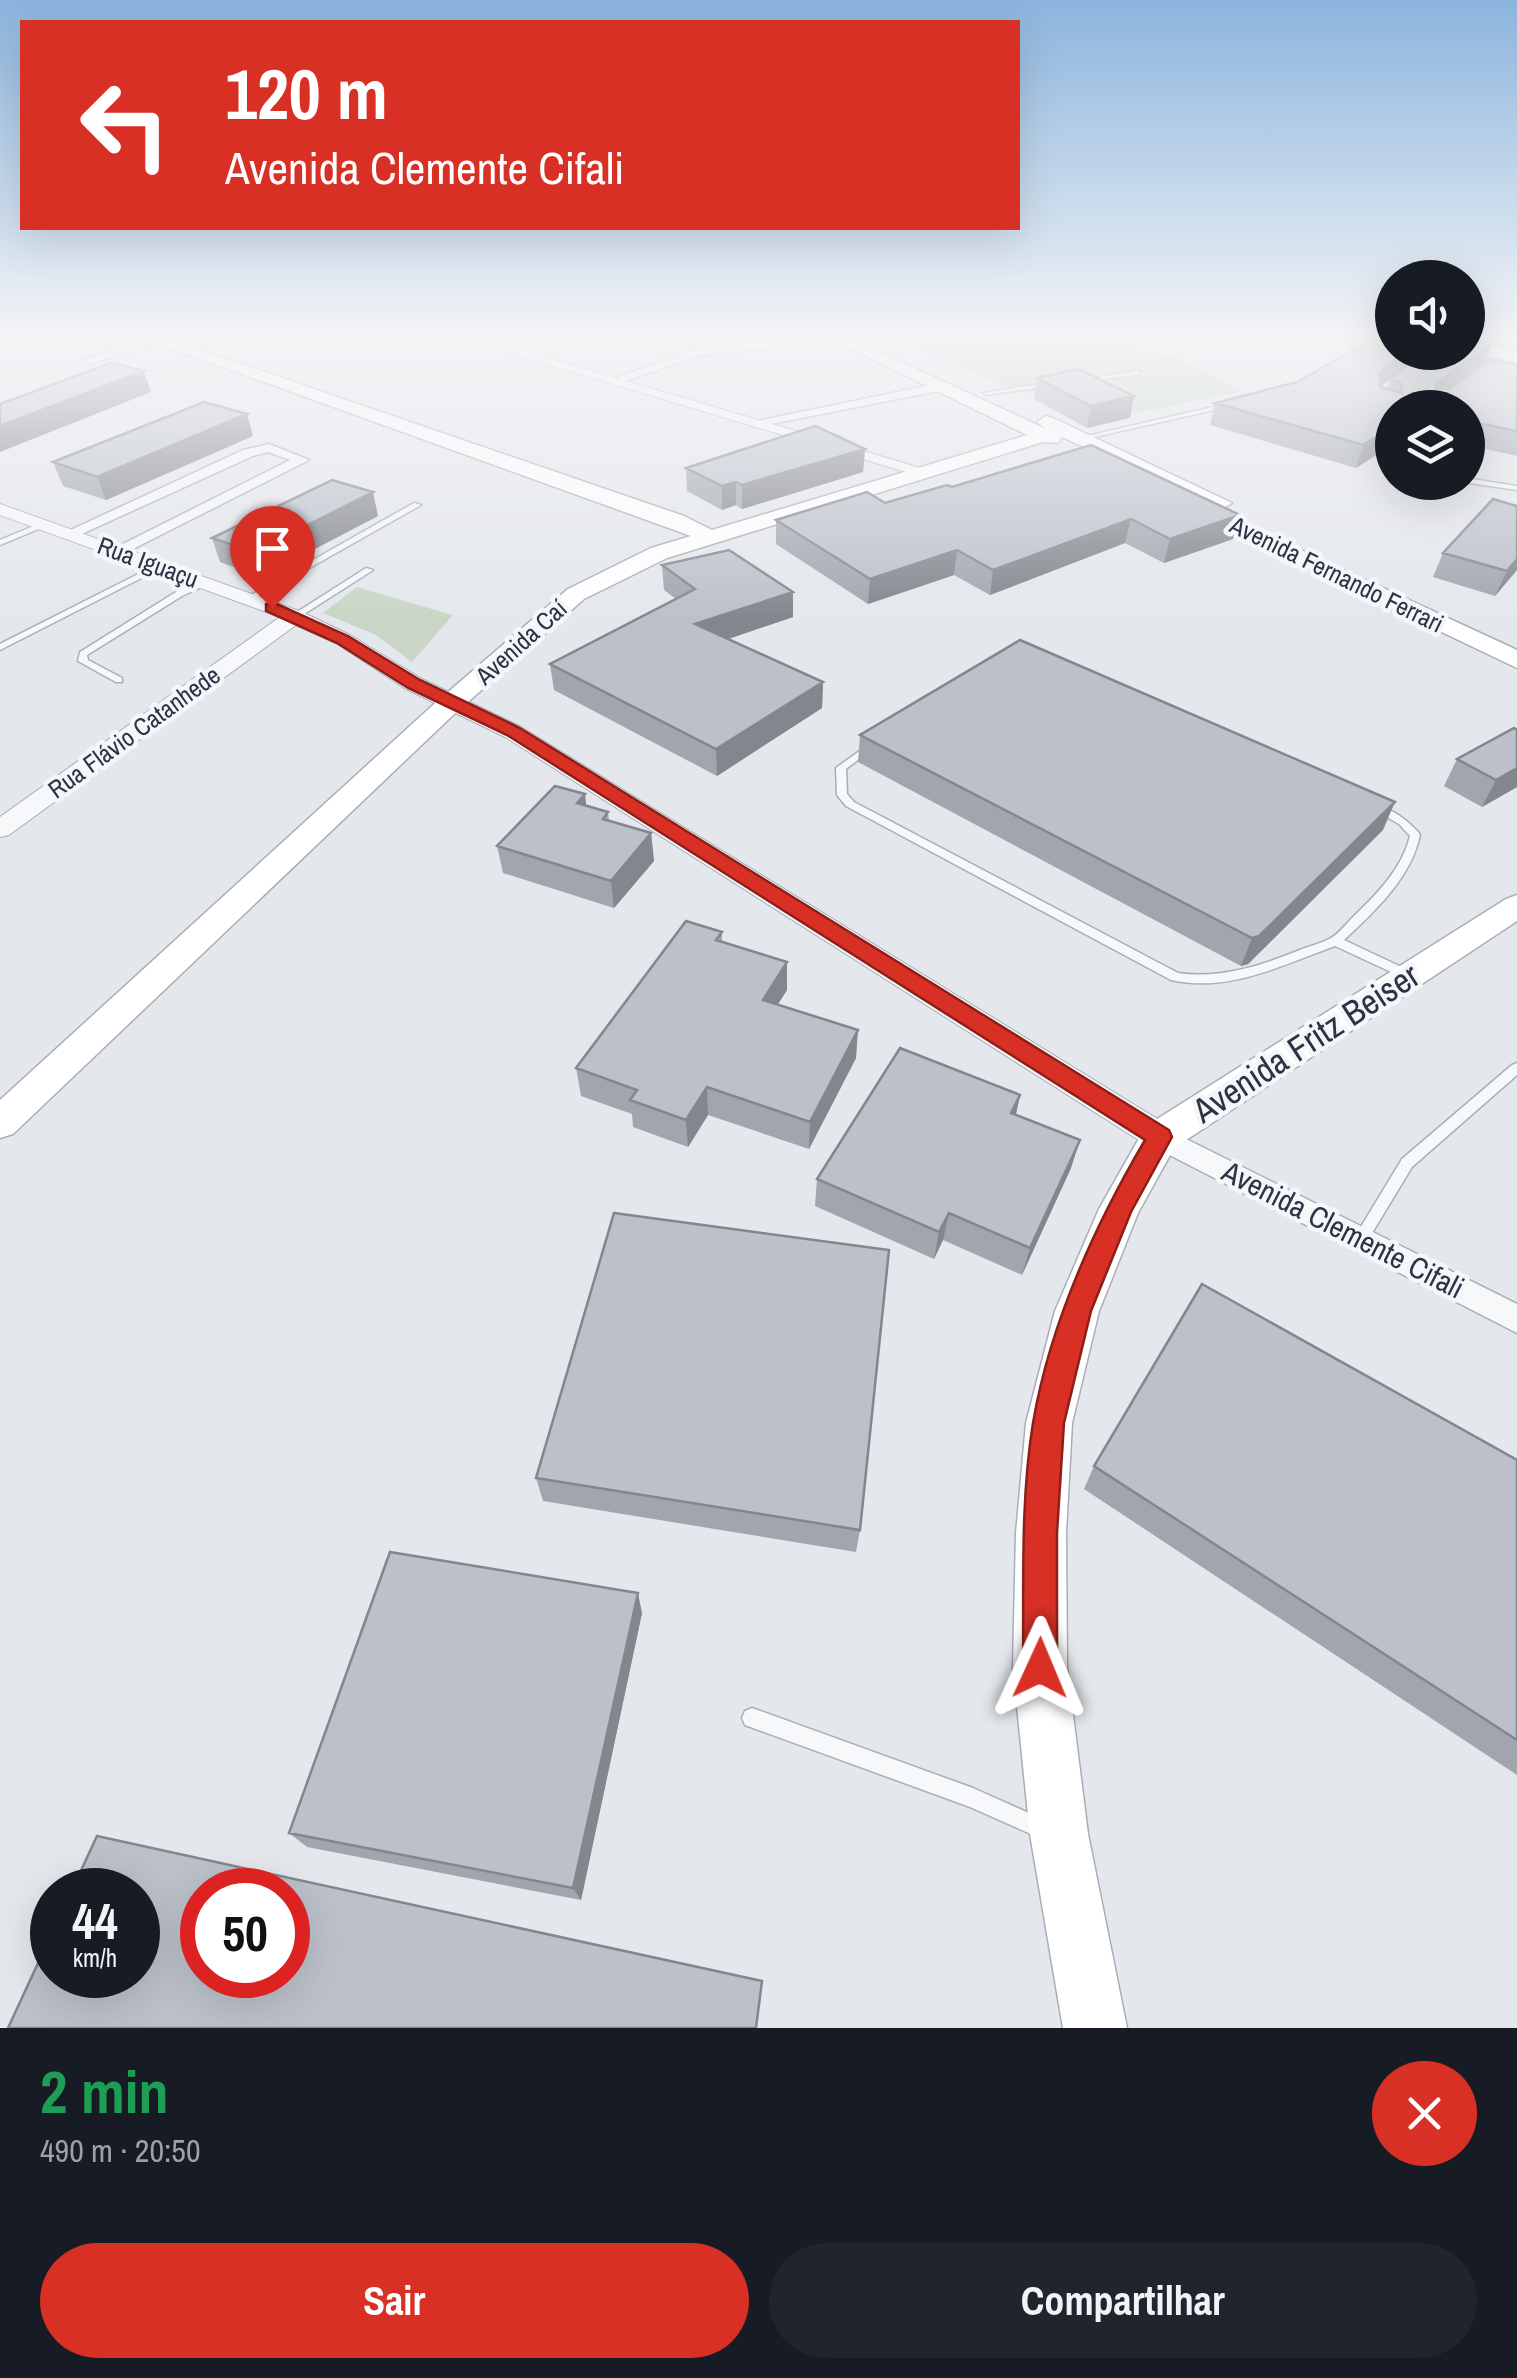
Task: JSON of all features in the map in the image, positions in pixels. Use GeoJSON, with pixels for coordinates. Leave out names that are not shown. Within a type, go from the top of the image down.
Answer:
{"type":"FeatureCollection","features":[{"type":"Feature","properties":{"kind":"main road"},"geometry":{"type":"LineString","coordinates":[[431,430],[717,534]]}},
{"type":"Feature","properties":{"kind":"main road","name":"Avenida Fernando Ferrari"},"geometry":{"type":"LineString","coordinates":[[1049,430],[1273,535]]}},
{"type":"Feature","properties":{"kind":"main road","name":"Avenida Fernando Ferrari"},"geometry":{"type":"LineString","coordinates":[[1053,430],[1510,647]]}},
{"type":"Feature","properties":{"kind":"main road","name":"Avenida Caí"},"geometry":{"type":"LineString","coordinates":[[0,1123],[576,594],[628,566],[717,534],[1063,435]]}},
{"type":"Feature","properties":{"kind":"main road","name":"Avenida Fritz Beiser"},"geometry":{"type":"LineString","coordinates":[[1095,2028],[1059,1834],[1040,1668],[1041,1533],[1048,1423],[1077,1311],[1119,1209],[1160,1137],[1517,906]]}},
{"type":"Feature","properties":{"kind":"street"},"geometry":{"type":"LineString","coordinates":[[778,430],[925,472]]}},
{"type":"Feature","properties":{"kind":"street"},"geometry":{"type":"LineString","coordinates":[[70,534],[236,458],[268,448],[302,460],[117,551]]}},
{"type":"Feature","properties":{"kind":"street","name":"Rua Iguaçu"},"geometry":{"type":"LineString","coordinates":[[0,509],[296,616],[343,639],[414,684],[454,702]]}},
{"type":"Feature","properties":{"kind":"street","name":"Rua Flávio Catanhede"},"geometry":{"type":"LineString","coordinates":[[0,829],[296,616]]}},
{"type":"Feature","properties":{"kind":"street","name":"Avenida Clemente Cifali"},"geometry":{"type":"LineString","coordinates":[[454,702],[514,732],[1160,1137],[1517,1319]]}},
{"type":"Feature","properties":{"kind":"lane"},"geometry":{"type":"LineString","coordinates":[[1063,435],[1092,430]]}},
{"type":"Feature","properties":{"kind":"lane"},"geometry":{"type":"LineString","coordinates":[[1485,483],[1517,488]]}},
{"type":"Feature","properties":{"kind":"lane"},"geometry":{"type":"LineString","coordinates":[[248,599],[417,505]]}},
{"type":"Feature","properties":{"kind":"lane"},"geometry":{"type":"LineString","coordinates":[[0,543],[44,525]]}},
{"type":"Feature","properties":{"kind":"lane"},"geometry":{"type":"LineString","coordinates":[[0,647],[159,566]]}},
{"type":"Feature","properties":{"kind":"lane","name":"Rua Flávio Catanhede"},"geometry":{"type":"LineString","coordinates":[[296,616],[369,570]]}},
{"type":"Feature","properties":{"kind":"lane"},"geometry":{"type":"LineString","coordinates":[[119,680],[83,661],[83,654],[178,594],[206,583]]}},
{"type":"Feature","properties":{"kind":"lane"},"geometry":{"type":"LineString","coordinates":[[882,739],[841,768],[842,795],[850,804],[1175,977],[1196,982],[1219,980],[1336,941],[1380,896],[1415,846],[1415,836],[1403,822],[1370,805]]}},
{"type":"Feature","properties":{"kind":"lane"},"geometry":{"type":"LineString","coordinates":[[1336,941],[1410,976]]}},
{"type":"Feature","properties":{"kind":"lane"},"geometry":{"type":"LineString","coordinates":[[1361,1239],[1407,1163],[1517,1068]]}},
{"type":"Feature","properties":{"kind":"lane"},"geometry":{"type":"LineString","coordinates":[[752,1718],[973,1798],[1015,1820],[1059,1834]]}},
{"type":"Feature","properties":{"kind":"green space"},"geometry":{"type":"Polygon","coordinates":[[[357,587],[453,615],[412,662],[376,635],[323,613],[357,587]]]}},
{"type":"Feature","properties":{"kind":"building"},"geometry":{"type":"Polygon","coordinates":[[[134,430],[210,430],[97,477],[53,462],[134,430]]]}},
{"type":"Feature","properties":{"kind":"building"},"geometry":{"type":"Polygon","coordinates":[[[804,430],[823,430],[865,449],[742,485],[736,482],[722,486],[686,468],[804,430]]]}},
{"type":"Feature","properties":{"kind":"building"},"geometry":{"type":"Polygon","coordinates":[[[1309,430],[1375,430],[1375,438],[1363,445],[1309,430]]]}},
{"type":"Feature","properties":{"kind":"building"},"geometry":{"type":"Polygon","coordinates":[[[1091,445],[1240,515],[1170,539],[1131,519],[993,570],[957,550],[870,579],[776,520],[867,492],[885,503],[1091,445]]]}},
{"type":"Feature","properties":{"kind":"building"},"geometry":{"type":"Polygon","coordinates":[[[332,480],[373,492],[254,552],[212,538],[332,480]]]}},
{"type":"Feature","properties":{"kind":"building"},"geometry":{"type":"Polygon","coordinates":[[[1493,499],[1517,506],[1517,559],[1507,571],[1443,553],[1493,499]]]}},
{"type":"Feature","properties":{"kind":"building"},"geometry":{"type":"Polygon","coordinates":[[[729,550],[793,592],[695,624],[823,682],[716,749],[550,664],[695,589],[662,565],[729,550]]]}},
{"type":"Feature","properties":{"kind":"building"},"geometry":{"type":"Polygon","coordinates":[[[1020,640],[1395,802],[1259,936],[1252,938],[860,735],[1020,640]]]}},
{"type":"Feature","properties":{"kind":"building"},"geometry":{"type":"Polygon","coordinates":[[[1514,728],[1517,768],[1496,780],[1457,759],[1514,728]]]}},
{"type":"Feature","properties":{"kind":"building"},"geometry":{"type":"Polygon","coordinates":[[[555,786],[585,794],[577,803],[608,812],[603,819],[651,833],[611,881],[497,846],[555,786]]]}},
{"type":"Feature","properties":{"kind":"building"},"geometry":{"type":"Polygon","coordinates":[[[686,921],[722,932],[716,940],[787,962],[763,1000],[858,1030],[810,1122],[707,1087],[686,1120],[630,1100],[637,1090],[576,1068],[686,921]]]}},
{"type":"Feature","properties":{"kind":"building"},"geometry":{"type":"Polygon","coordinates":[[[900,1048],[1020,1095],[1011,1113],[1080,1140],[1030,1248],[949,1213],[939,1232],[817,1179],[900,1048]]]}},
{"type":"Feature","properties":{"kind":"building"},"geometry":{"type":"Polygon","coordinates":[[[614,1213],[889,1250],[860,1530],[536,1478],[614,1213]]]}},
{"type":"Feature","properties":{"kind":"building"},"geometry":{"type":"Polygon","coordinates":[[[1202,1284],[1517,1460],[1517,1740],[1094,1466],[1202,1284]]]}},
{"type":"Feature","properties":{"kind":"building"},"geometry":{"type":"Polygon","coordinates":[[[390,1552],[638,1593],[573,1888],[289,1833],[390,1552]]]}},
{"type":"Feature","properties":{"kind":"building"},"geometry":{"type":"Polygon","coordinates":[[[97,1836],[244,1868],[180,1868],[180,1998],[310,1998],[310,1882],[762,1981],[756,2028],[8,2028],[30,1980],[30,1998],[160,1998],[160,1868],[82,1868],[97,1836]]]}},
{"type":"Feature","properties":{"kind":"route"},"geometry":{"type":"LineString","coordinates":[[272,608],[343,639],[414,684],[514,732],[1160,1137],[1119,1209],[1077,1311],[1048,1423],[1041,1533],[1040,1668]]}}]}
